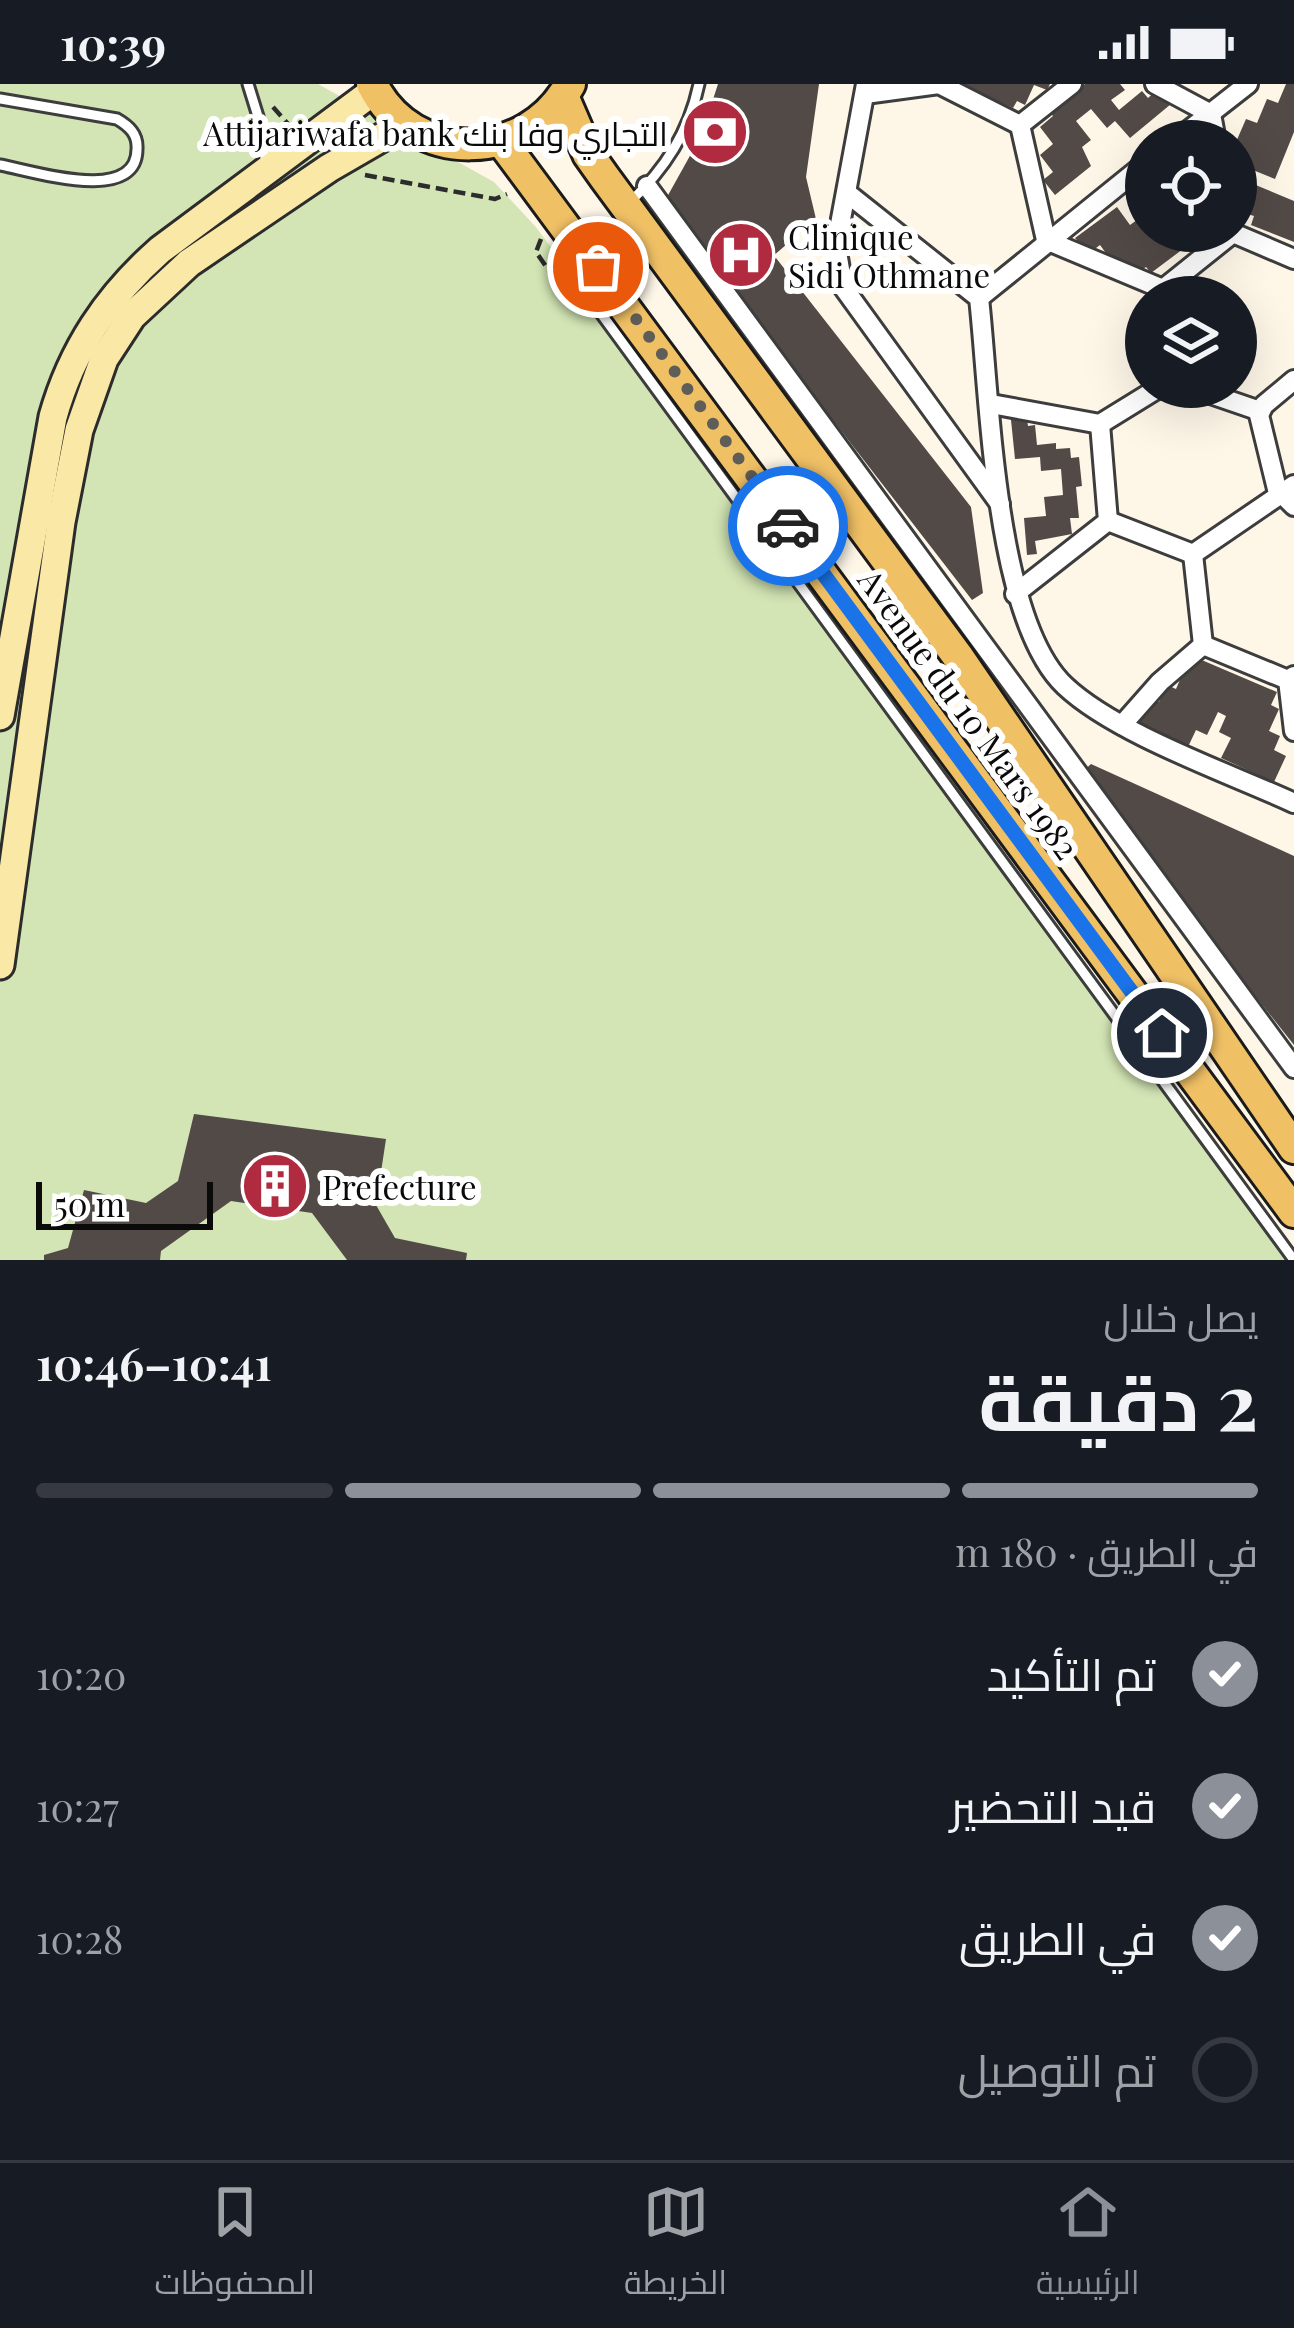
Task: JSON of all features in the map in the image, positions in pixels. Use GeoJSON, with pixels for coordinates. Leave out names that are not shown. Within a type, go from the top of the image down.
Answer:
{"type":"FeatureCollection","features":[{"type":"Feature","properties":{"kind":"main road"},"geometry":{"type":"LineString","coordinates":[[373,87],[405,124],[444,143],[469,146],[502,142],[537,124],[567,90]]}},
{"type":"Feature","properties":{"kind":"main road","name":"Avenue du 10 Mars 1982"},"geometry":{"type":"LineString","coordinates":[[567,90],[588,154],[636,196],[1294,1148]]}},
{"type":"Feature","properties":{"kind":"main road","name":"Avenue du 10 Mars 1982"},"geometry":{"type":"LineString","coordinates":[[502,142],[554,228],[1294,1212]]}},
{"type":"Feature","properties":{"kind":"street"},"geometry":{"type":"LineString","coordinates":[[1000,505],[843,287],[836,246],[865,89],[939,84],[1020,124]]}},
{"type":"Feature","properties":{"kind":"street"},"geometry":{"type":"LineString","coordinates":[[1020,124],[1072,84]]}},
{"type":"Feature","properties":{"kind":"street"},"geometry":{"type":"LineString","coordinates":[[1155,84],[1210,114],[1211,120]]}},
{"type":"Feature","properties":{"kind":"street"},"geometry":{"type":"LineString","coordinates":[[1202,120],[1248,84]]}},
{"type":"Feature","properties":{"kind":"street"},"geometry":{"type":"LineString","coordinates":[[0,716],[32,517],[61,388],[92,324],[132,275],[160,250],[373,87]]}},
{"type":"Feature","properties":{"kind":"street"},"geometry":{"type":"LineString","coordinates":[[0,965],[62,522],[87,403],[104,359],[132,316],[189,262],[329,168],[405,124]]}},
{"type":"Feature","properties":{"kind":"street"},"geometry":{"type":"LineString","coordinates":[[1020,124],[1046,240]]}},
{"type":"Feature","properties":{"kind":"street"},"geometry":{"type":"LineString","coordinates":[[979,298],[1125,179]]}},
{"type":"Feature","properties":{"kind":"street"},"geometry":{"type":"LineString","coordinates":[[847,193],[979,298],[1000,505],[1016,594],[1032,637],[1058,679],[1122,725],[1294,803]]}},
{"type":"Feature","properties":{"kind":"street"},"geometry":{"type":"LineString","coordinates":[[636,196],[1294,1068]]}},
{"type":"Feature","properties":{"kind":"street"},"geometry":{"type":"LineString","coordinates":[[1046,240],[1125,276]]}},
{"type":"Feature","properties":{"kind":"street"},"geometry":{"type":"LineString","coordinates":[[1257,243],[1294,259]]}},
{"type":"Feature","properties":{"kind":"street"},"geometry":{"type":"LineString","coordinates":[[1183,276],[1210,252]]}},
{"type":"Feature","properties":{"kind":"street"},"geometry":{"type":"LineString","coordinates":[[1260,411],[1294,380]]}},
{"type":"Feature","properties":{"kind":"street"},"geometry":{"type":"LineString","coordinates":[[991,404],[1100,424],[1126,408]]}},
{"type":"Feature","properties":{"kind":"street"},"geometry":{"type":"LineString","coordinates":[[1251,408],[1260,411]]}},
{"type":"Feature","properties":{"kind":"street"},"geometry":{"type":"LineString","coordinates":[[1193,554],[1290,495],[1260,411]]}},
{"type":"Feature","properties":{"kind":"street"},"geometry":{"type":"LineString","coordinates":[[1100,424],[1108,521]]}},
{"type":"Feature","properties":{"kind":"street"},"geometry":{"type":"LineString","coordinates":[[32,517],[62,522]]}},
{"type":"Feature","properties":{"kind":"street"},"geometry":{"type":"LineString","coordinates":[[1016,594],[1108,521]]}},
{"type":"Feature","properties":{"kind":"street"},"geometry":{"type":"LineString","coordinates":[[1108,521],[1193,554]]}},
{"type":"Feature","properties":{"kind":"street"},"geometry":{"type":"LineString","coordinates":[[1193,554],[1203,645]]}},
{"type":"Feature","properties":{"kind":"street"},"geometry":{"type":"LineString","coordinates":[[1203,645],[1291,678],[1294,731]]}},
{"type":"Feature","properties":{"kind":"street"},"geometry":{"type":"LineString","coordinates":[[1122,725],[1160,682],[1203,645]]}},
{"type":"Feature","properties":{"kind":"lane"},"geometry":{"type":"LineString","coordinates":[[248,84],[266,171]]}},
{"type":"Feature","properties":{"kind":"lane"},"geometry":{"type":"LineString","coordinates":[[636,196],[684,133],[699,84]]}},
{"type":"Feature","properties":{"kind":"lane"},"geometry":{"type":"LineString","coordinates":[[0,99],[117,118],[131,130],[138,146],[128,173],[110,182],[0,165]]}},
{"type":"Feature","properties":{"kind":"lane"},"geometry":{"type":"LineString","coordinates":[[554,228],[578,282],[1294,1260]]}},
{"type":"Feature","properties":{"kind":"path"},"geometry":{"type":"LineString","coordinates":[[257,111],[273,107],[304,143]]}},
{"type":"Feature","properties":{"kind":"path"},"geometry":{"type":"LineString","coordinates":[[329,168],[496,199],[519,194]]}},
{"type":"Feature","properties":{"kind":"path"},"geometry":{"type":"LineString","coordinates":[[554,228],[536,252],[565,292],[578,282]]}},
{"type":"Feature","properties":{"kind":"green space"},"geometry":{"type":"Polygon","coordinates":[[[0,84],[318,84],[494,182],[535,226],[739,495],[1289,1260],[0,1260],[0,84]]]}},
{"type":"Feature","properties":{"kind":"building"},"geometry":{"type":"Polygon","coordinates":[[[718,84],[819,84],[806,177],[816,219],[743,282],[776,258],[971,507],[983,593],[972,600],[733,291],[667,197],[701,136],[718,84]]]}},
{"type":"Feature","properties":{"kind":"building"},"geometry":{"type":"Polygon","coordinates":[[[959,84],[1050,84],[1047,90],[1034,85],[1025,105],[1017,101],[1013,108],[959,84]]]}},
{"type":"Feature","properties":{"kind":"building"},"geometry":{"type":"Polygon","coordinates":[[[1085,84],[1120,84],[1125,90],[1111,100],[1119,110],[1142,91],[1148,98],[1159,88],[1171,104],[1152,120],[1125,120],[1125,132],[1115,121],[1107,128],[1091,109],[1076,121],[1091,140],[1082,147],[1091,166],[1055,195],[1043,180],[1053,172],[1040,155],[1053,144],[1040,127],[1053,116],[1047,109],[1085,84]]]}},
{"type":"Feature","properties":{"kind":"building"},"geometry":{"type":"Polygon","coordinates":[[[1286,84],[1294,84],[1294,132],[1275,179],[1257,172],[1257,123],[1267,99],[1278,103],[1286,84]]]}},
{"type":"Feature","properties":{"kind":"building"},"geometry":{"type":"Polygon","coordinates":[[[1257,186],[1294,201],[1294,242],[1257,227],[1257,186]]]}},
{"type":"Feature","properties":{"kind":"building"},"geometry":{"type":"Polygon","coordinates":[[[1117,207],[1125,218],[1125,252],[1179,252],[1151,273],[1146,267],[1133,276],[1119,258],[1113,263],[1100,245],[1088,254],[1075,238],[1117,207]]]}},
{"type":"Feature","properties":{"kind":"building"},"geometry":{"type":"Polygon","coordinates":[[[1027,419],[1028,426],[1035,425],[1037,445],[1056,443],[1056,449],[1070,448],[1071,458],[1079,457],[1082,486],[1076,487],[1079,518],[1070,518],[1072,534],[1035,541],[1037,554],[1027,555],[1024,518],[1046,516],[1044,497],[1063,495],[1061,469],[1041,471],[1040,457],[1015,459],[1011,420],[1027,419]]]}},
{"type":"Feature","properties":{"kind":"building"},"geometry":{"type":"Polygon","coordinates":[[[1197,658],[1277,692],[1271,705],[1279,709],[1269,731],[1280,736],[1274,750],[1286,756],[1274,782],[1221,758],[1231,738],[1219,732],[1226,716],[1218,712],[1207,735],[1196,730],[1187,749],[1134,725],[1147,697],[1159,702],[1167,685],[1176,689],[1188,661],[1197,658]]]}},
{"type":"Feature","properties":{"kind":"building"},"geometry":{"type":"Polygon","coordinates":[[[1091,764],[1294,856],[1294,1045],[1080,774],[1091,764]]]}},
{"type":"Feature","properties":{"kind":"building","name":"Prefecture"},"geometry":{"type":"Polygon","coordinates":[[[194,1114],[386,1139],[376,1205],[395,1238],[467,1253],[466,1260],[347,1260],[312,1213],[231,1201],[161,1251],[160,1260],[44,1260],[44,1255],[68,1248],[84,1190],[146,1203],[178,1181],[194,1114]]]}},
{"type":"Feature","properties":{"kind":"way so far"},"geometry":{"type":"LineString","coordinates":[[598,267],[788,526]]}},
{"type":"Feature","properties":{"kind":"place","name":"Attijariwafa bank التجاري وفا بنك"},"geometry":{"type":"Point","coordinates":[715,132]}},
{"type":"Feature","properties":{"kind":"place","name":"Clinique Sidi Othmane"},"geometry":{"type":"Point","coordinates":[741,255]}},
{"type":"Feature","properties":{"kind":"place","name":"Prefecture"},"geometry":{"type":"Point","coordinates":[275,1186]}},
{"type":"Feature","properties":{"kind":"route"},"geometry":{"type":"LineString","coordinates":[[788,526],[1162,1033]]}}]}
